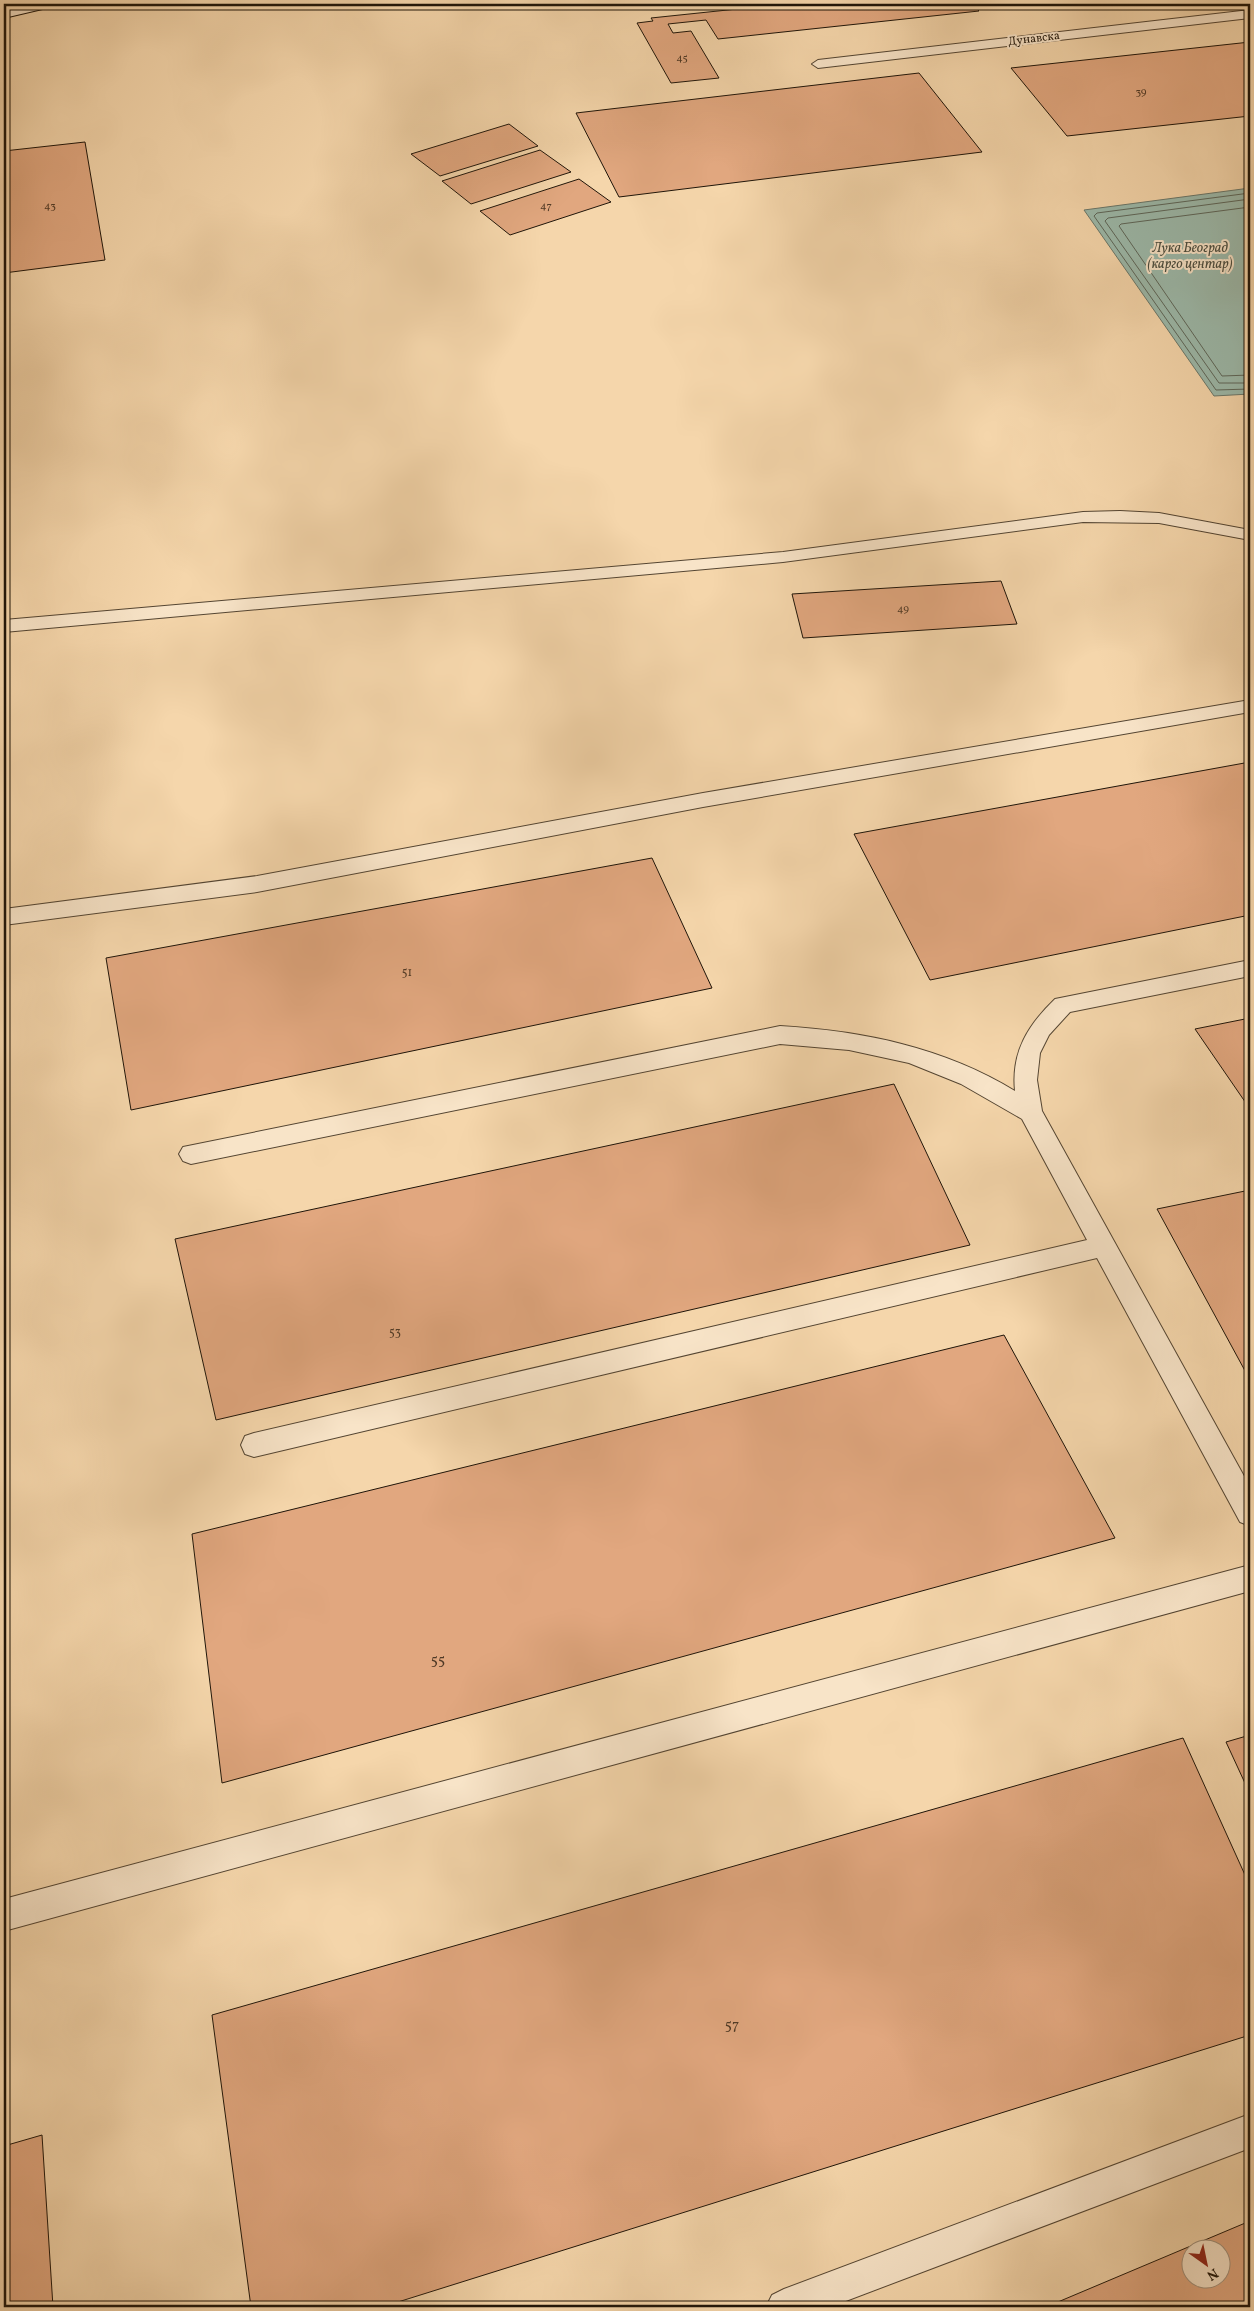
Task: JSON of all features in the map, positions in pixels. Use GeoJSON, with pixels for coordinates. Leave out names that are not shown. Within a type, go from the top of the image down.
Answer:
{"type":"FeatureCollection","features":[{"type":"Feature","properties":{"kind":"main road"},"geometry":{"type":"LineString","coordinates":[[4,14],[46,4]]}},
{"type":"Feature","properties":{"kind":"lane","name":"Дунавска"},"geometry":{"type":"LineString","coordinates":[[818,64],[1250,14]]}},
{"type":"Feature","properties":{"kind":"lane"},"geometry":{"type":"LineString","coordinates":[[4,626],[783,557],[1083,517],[1159,518],[1250,535]]}},
{"type":"Feature","properties":{"kind":"lane"},"geometry":{"type":"LineString","coordinates":[[4,917],[257,884],[703,800],[1250,706]]}},
{"type":"Feature","properties":{"kind":"lane"},"geometry":{"type":"LineString","coordinates":[[1250,968],[1063,1005],[1046,1020],[1035,1038],[1026,1061],[1024,1086],[1030,1112],[1250,1513]]}},
{"type":"Feature","properties":{"kind":"lane"},"geometry":{"type":"LineString","coordinates":[[191,1154],[780,1035],[831,1037],[881,1045],[930,1060],[990,1087],[1030,1112]]}},
{"type":"Feature","properties":{"kind":"lane"},"geometry":{"type":"LineString","coordinates":[[254,1445],[1104,1246]]}},
{"type":"Feature","properties":{"kind":"lane"},"geometry":{"type":"LineString","coordinates":[[4,1915],[1250,1578]]}},
{"type":"Feature","properties":{"kind":"lane"},"geometry":{"type":"LineString","coordinates":[[784,2307],[1250,2131]]}},
{"type":"Feature","properties":{"kind":"water","name":"Лука Београд (карго центар)"},"geometry":{"type":"Polygon","coordinates":[[[1250,188],[1250,394],[1214,396],[1084,210],[1250,188]]]}},
{"type":"Feature","properties":{"kind":"building"},"geometry":{"type":"Polygon","coordinates":[[[785,4],[972,4],[979,11],[718,39],[706,20],[668,24],[673,33],[691,31],[719,78],[671,83],[637,23],[653,21],[651,18],[785,4]]]}},
{"type":"Feature","properties":{"kind":"building"},"geometry":{"type":"Polygon","coordinates":[[[1250,42],[1250,116],[1067,136],[1011,68],[1250,42]]]}},
{"type":"Feature","properties":{"kind":"building"},"geometry":{"type":"Polygon","coordinates":[[[919,73],[982,152],[619,197],[576,113],[919,73]]]}},
{"type":"Feature","properties":{"kind":"building"},"geometry":{"type":"Polygon","coordinates":[[[509,124],[538,146],[440,176],[411,154],[509,124]]]}},
{"type":"Feature","properties":{"kind":"building"},"geometry":{"type":"Polygon","coordinates":[[[85,142],[105,260],[4,273],[4,151],[85,142]]]}},
{"type":"Feature","properties":{"kind":"building"},"geometry":{"type":"Polygon","coordinates":[[[540,150],[571,172],[471,204],[442,181],[540,150]]]}},
{"type":"Feature","properties":{"kind":"building"},"geometry":{"type":"Polygon","coordinates":[[[579,179],[611,202],[510,235],[480,211],[579,179]]]}},
{"type":"Feature","properties":{"kind":"building"},"geometry":{"type":"Polygon","coordinates":[[[1001,581],[1017,624],[803,638],[792,594],[1001,581]]]}},
{"type":"Feature","properties":{"kind":"building"},"geometry":{"type":"Polygon","coordinates":[[[1250,762],[1250,915],[930,980],[854,834],[1250,762]]]}},
{"type":"Feature","properties":{"kind":"building"},"geometry":{"type":"Polygon","coordinates":[[[652,858],[712,988],[131,1110],[106,958],[652,858]]]}},
{"type":"Feature","properties":{"kind":"building"},"geometry":{"type":"Polygon","coordinates":[[[1250,1018],[1250,1109],[1195,1029],[1250,1018]]]}},
{"type":"Feature","properties":{"kind":"building"},"geometry":{"type":"Polygon","coordinates":[[[894,1084],[970,1245],[216,1420],[175,1239],[894,1084]]]}},
{"type":"Feature","properties":{"kind":"building"},"geometry":{"type":"Polygon","coordinates":[[[1250,1190],[1250,1380],[1157,1209],[1250,1190]]]}},
{"type":"Feature","properties":{"kind":"building"},"geometry":{"type":"Polygon","coordinates":[[[1004,1335],[1115,1538],[222,1783],[192,1534],[1004,1335]]]}},
{"type":"Feature","properties":{"kind":"building"},"geometry":{"type":"Polygon","coordinates":[[[1250,1735],[1250,1794],[1226,1742],[1250,1735]]]}},
{"type":"Feature","properties":{"kind":"building"},"geometry":{"type":"Polygon","coordinates":[[[1183,1738],[1250,1886],[1250,2035],[382,2307],[251,2307],[212,2015],[1183,1738]]]}},
{"type":"Feature","properties":{"kind":"building"},"geometry":{"type":"Polygon","coordinates":[[[42,2135],[53,2307],[4,2307],[4,2146],[42,2135]]]}},
{"type":"Feature","properties":{"kind":"building"},"geometry":{"type":"Polygon","coordinates":[[[1250,2221],[1250,2307],[1046,2307],[1182,2250],[1182,2288],[1232,2288],[1232,2238],[1210,2238],[1250,2221]]]}}]}
